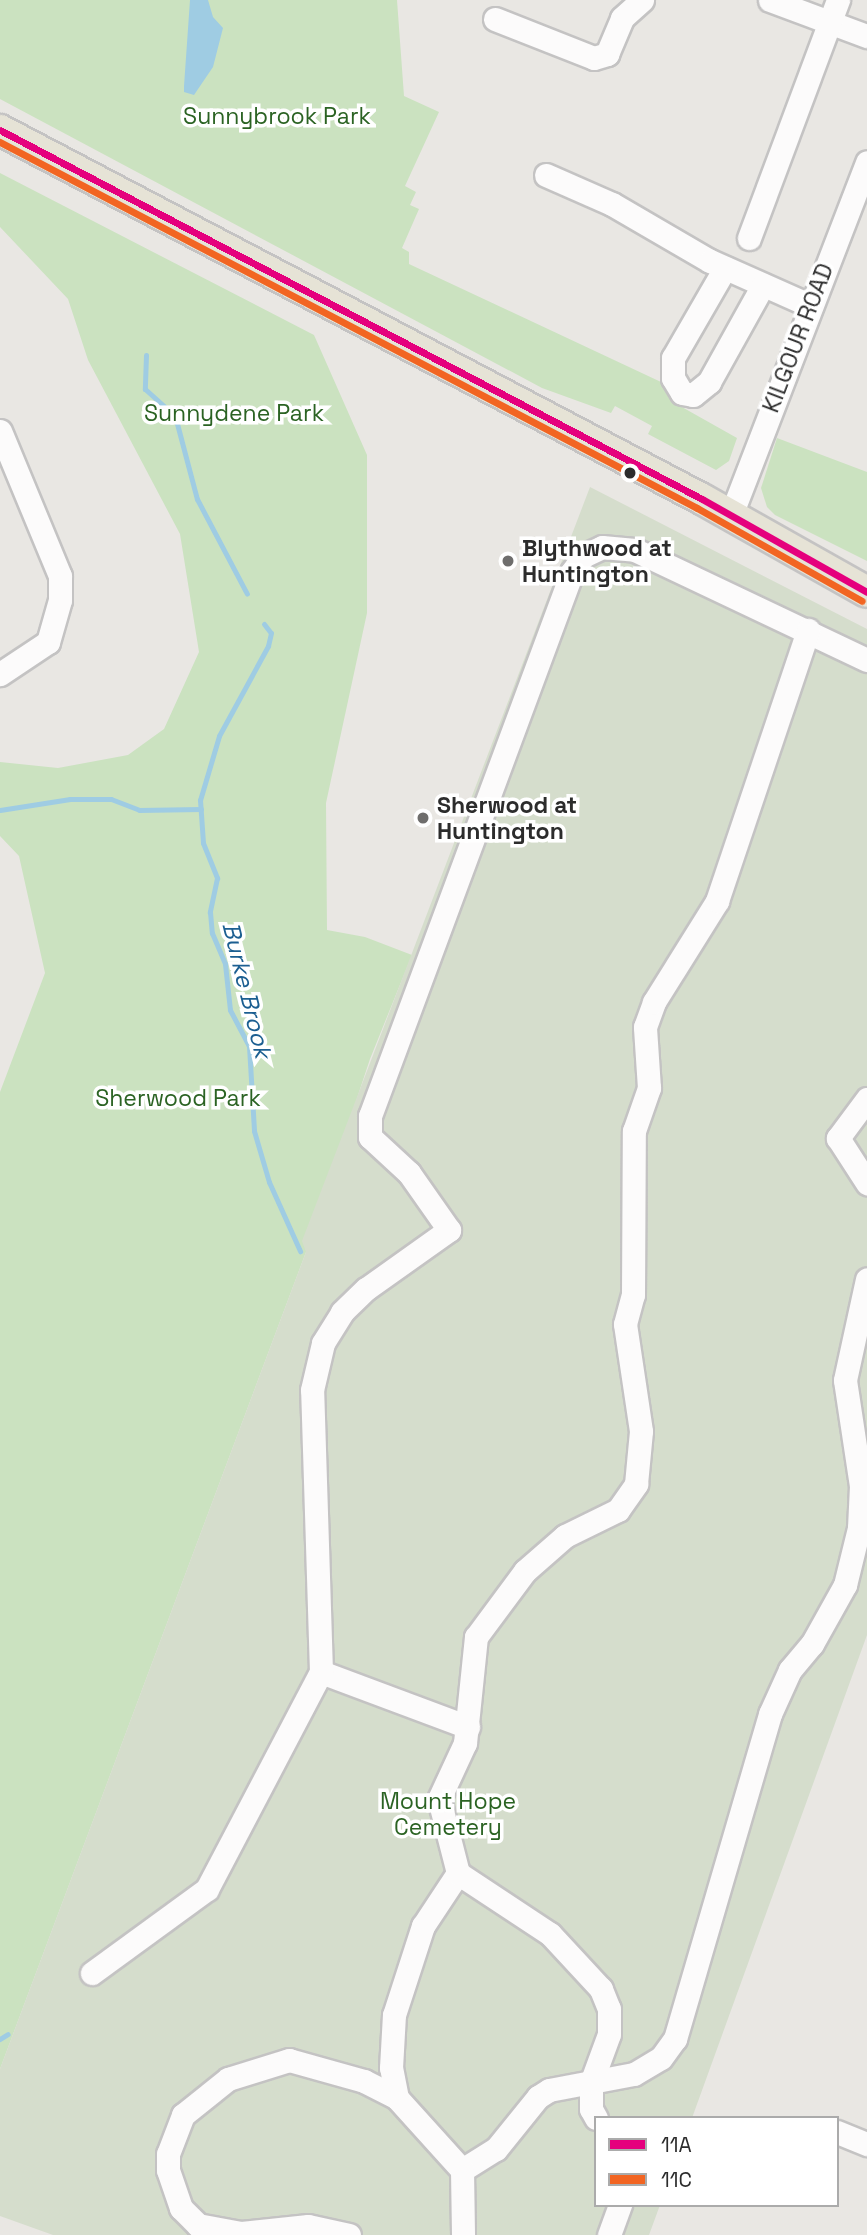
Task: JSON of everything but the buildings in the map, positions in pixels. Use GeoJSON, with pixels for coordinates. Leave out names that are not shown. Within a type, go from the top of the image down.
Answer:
{"type":"FeatureCollection","features":[{"type":"Feature","properties":{"kind":"main road"},"geometry":{"type":"LineString","coordinates":[[2,136],[731,515],[867,592]]}},
{"type":"Feature","properties":{"kind":"street"},"geometry":{"type":"LineString","coordinates":[[495,19],[594,58],[607,54],[622,18],[642,0]]}},
{"type":"Feature","properties":{"kind":"street"},"geometry":{"type":"LineString","coordinates":[[770,0],[867,36]]}},
{"type":"Feature","properties":{"kind":"street"},"geometry":{"type":"LineString","coordinates":[[749,238],[838,0]]}},
{"type":"Feature","properties":{"kind":"street","name":"KILGOUR ROAD"},"geometry":{"type":"LineString","coordinates":[[731,515],[809,305],[867,162]]}},
{"type":"Feature","properties":{"kind":"street"},"geometry":{"type":"LineString","coordinates":[[546,175],[612,204],[725,268],[809,305]]}},
{"type":"Feature","properties":{"kind":"street"},"geometry":{"type":"LineString","coordinates":[[725,268],[673,358],[673,378],[682,393],[693,395],[709,382],[763,285]]}},
{"type":"Feature","properties":{"kind":"street"},"geometry":{"type":"LineString","coordinates":[[0,431],[60,576],[60,600],[48,642],[0,674]]}},
{"type":"Feature","properties":{"kind":"street"},"geometry":{"type":"LineString","coordinates":[[92,1973],[206,1889],[223,1865],[321,1671],[312,1390],[323,1343],[342,1312],[366,1289],[449,1230],[409,1173],[370,1137],[370,1116],[572,572],[583,556],[619,545],[808,630],[867,660]]}},
{"type":"Feature","properties":{"kind":"street"},"geometry":{"type":"LineString","coordinates":[[595,2116],[591,2109],[591,2083],[610,2034],[609,2009],[601,1989],[550,1934],[458,1872],[439,1799],[466,1743],[475,1637],[524,1571],[565,1536],[618,1510],[636,1484],[641,1431],[625,1324],[633,1295],[634,1131],[637,1111],[649,1088],[645,1027],[654,1002],[717,901],[808,630]]}},
{"type":"Feature","properties":{"kind":"street"},"geometry":{"type":"LineString","coordinates":[[867,1099],[838,1138],[867,1183]]}},
{"type":"Feature","properties":{"kind":"street"},"geometry":{"type":"LineString","coordinates":[[462,2170],[496,2149],[538,2097],[562,2085],[591,2083],[634,2074],[661,2058],[675,2039],[770,1714],[790,1670],[845,1585],[859,1528],[861,1486],[845,1380],[867,1279]]}},
{"type":"Feature","properties":{"kind":"street"},"geometry":{"type":"LineString","coordinates":[[321,1671],[468,1727]]}},
{"type":"Feature","properties":{"kind":"street"},"geometry":{"type":"LineString","coordinates":[[397,2098],[391,2068],[394,2015],[408,1964],[423,1926],[458,1872]]}},
{"type":"Feature","properties":{"kind":"street"},"geometry":{"type":"LineString","coordinates":[[349,2235],[308,2226],[241,2234],[198,2225],[181,2207],[170,2185],[168,2154],[183,2115],[207,2092],[249,2069],[289,2060],[332,2069],[397,2098],[462,2170],[463,2235]]}},
{"type":"Feature","properties":{"kind":"street"},"geometry":{"type":"LineString","coordinates":[[839,2133],[867,2144]]}},
{"type":"Feature","properties":{"kind":"street"},"geometry":{"type":"LineString","coordinates":[[609,2235],[619,2207]]}},
{"type":"Feature","properties":{"kind":"green space","name":"Sunnybrook Park"},"geometry":{"type":"Polygon","coordinates":[[[0,0],[397,0],[404,96],[439,112],[405,186],[416,192],[410,205],[419,209],[402,248],[409,252],[409,264],[661,382],[673,402],[737,438],[729,461],[716,470],[648,434],[652,426],[615,406],[611,413],[542,388],[0,99],[0,0]]]}},
{"type":"Feature","properties":{"kind":"green space","name":"Sherwood Park"},"geometry":{"type":"Polygon","coordinates":[[[0,173],[314,335],[367,455],[367,613],[326,803],[327,930],[365,937],[412,955],[370,1059],[306,1252],[0,2069],[0,1092],[45,973],[19,856],[0,836],[0,762],[58,768],[128,755],[164,729],[199,652],[180,534],[88,360],[68,299],[0,227],[0,173]]]}},
{"type":"Feature","properties":{"kind":"green space"},"geometry":{"type":"Polygon","coordinates":[[[777,438],[867,472],[867,561],[775,515],[767,507],[761,488],[777,438]]]}},
{"type":"Feature","properties":{"kind":"green space","name":"Mount Hope Cemetery"},"geometry":{"type":"Polygon","coordinates":[[[590,487],[867,629],[867,1635],[693,2116],[594,2116],[594,2207],[659,2207],[649,2235],[53,2235],[0,2216],[0,2069],[306,1252],[302,1241],[590,487]]]}},
{"type":"Feature","properties":{"kind":"water"},"geometry":{"type":"Polygon","coordinates":[[[190,0],[208,0],[213,17],[223,28],[213,67],[194,95],[184,92],[190,0]]]}},
{"type":"Feature","properties":{"kind":"waterway","name":"Burke Brook"},"geometry":{"type":"LineString","coordinates":[[146,355],[145,389],[175,416],[197,499],[247,594]]}},
{"type":"Feature","properties":{"kind":"waterway","name":"Burke Brook"},"geometry":{"type":"LineString","coordinates":[[264,624],[271,633],[268,646],[219,736],[200,800],[203,843],[217,878],[210,912],[212,933],[225,964],[230,1010],[249,1046],[254,1131],[269,1182],[300,1251]]}},
{"type":"Feature","properties":{"kind":"waterway"},"geometry":{"type":"LineString","coordinates":[[0,810],[70,799],[111,799],[139,810],[201,809]]}},
{"type":"Feature","properties":{"kind":"waterway","name":"Burke Brook"},"geometry":{"type":"LineString","coordinates":[[0,2039],[8,2034]]}},
{"type":"Feature","properties":{"kind":"transit line","name":"11A"},"geometry":{"type":"LineString","coordinates":[[0,130],[702,499],[867,592]]}},
{"type":"Feature","properties":{"kind":"transit line","name":"11C"},"geometry":{"type":"LineString","coordinates":[[0,142],[697,508],[862,601]]}},
{"type":"Feature","properties":{"kind":"place","name":"Blythwood at Huntington"},"geometry":{"type":"Point","coordinates":[508,561]}},
{"type":"Feature","properties":{"kind":"place","name":"Sherwood at Huntington"},"geometry":{"type":"Point","coordinates":[423,818]}},
{"type":"Feature","properties":{"kind":"park label","name":"Sunnydene Park"},"geometry":{"type":"Point","coordinates":[234,413]}}]}
